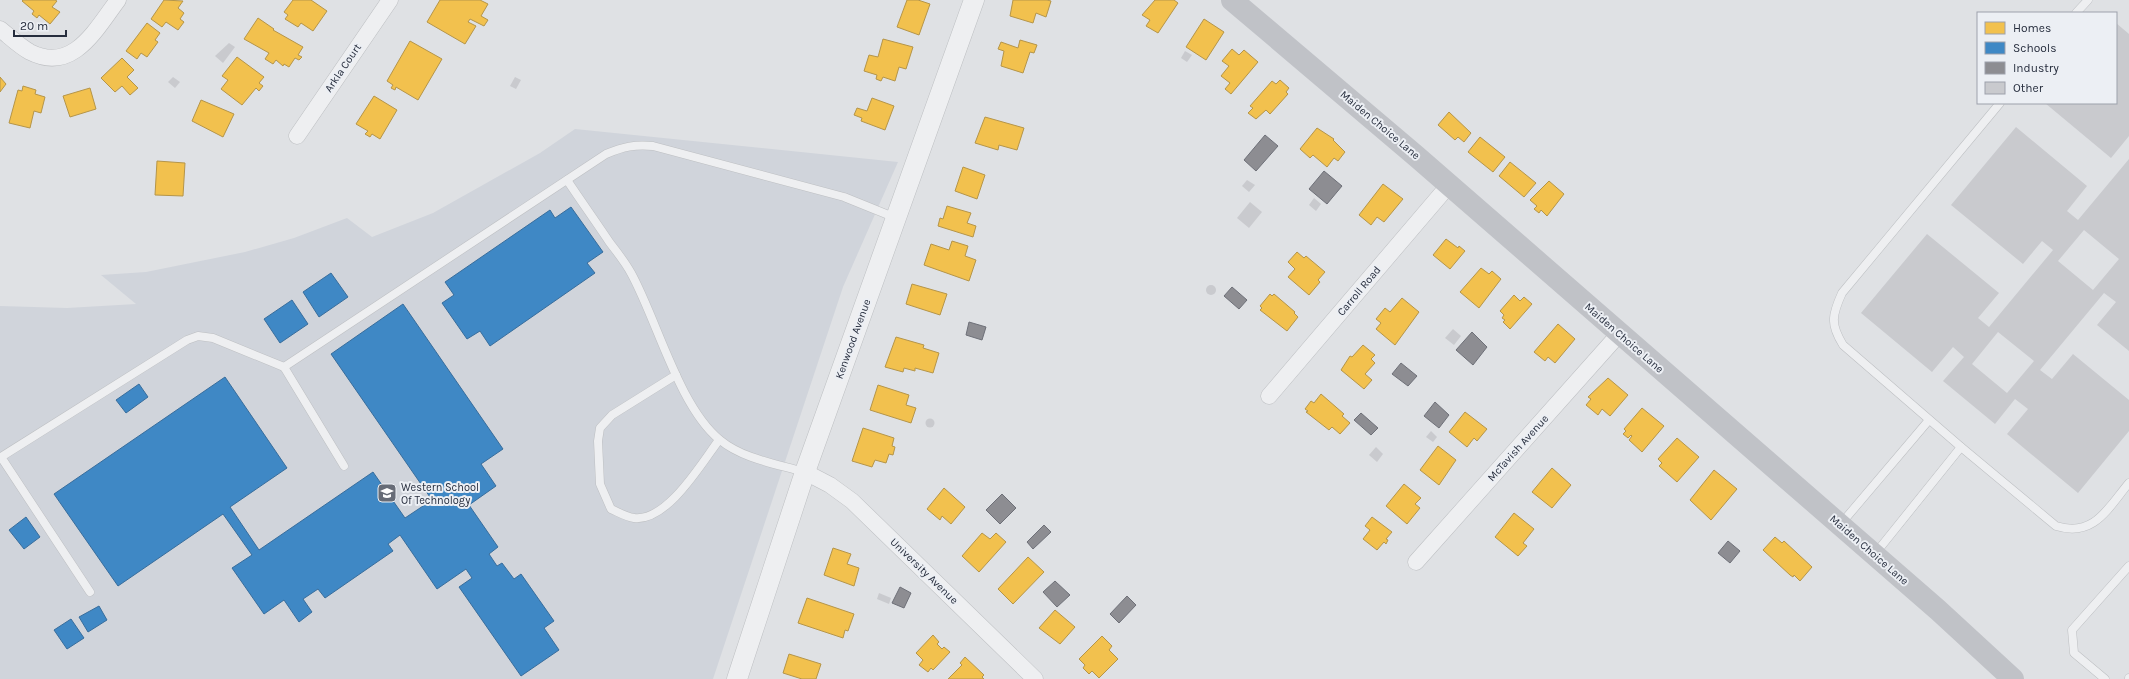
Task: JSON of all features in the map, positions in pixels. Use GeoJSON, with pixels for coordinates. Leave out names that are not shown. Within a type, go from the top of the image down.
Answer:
{"type":"FeatureCollection","features":[{"type":"Feature","properties":{"kind":"main road","name":"Maiden Choice Lane"},"geometry":{"type":"LineString","coordinates":[[1232,0],[1620,333],[1840,525],[2013,679]]}},
{"type":"Feature","properties":{"kind":"street"},"geometry":{"type":"LineString","coordinates":[[0,29],[29,51],[42,56],[57,58],[72,54],[84,44],[118,0]]}},
{"type":"Feature","properties":{"kind":"street","name":"Arkla Court"},"geometry":{"type":"LineString","coordinates":[[297,136],[390,0]]}},
{"type":"Feature","properties":{"kind":"street","name":"Kenwood Avenue"},"geometry":{"type":"LineString","coordinates":[[737,679],[805,472],[974,0]]}},
{"type":"Feature","properties":{"kind":"street","name":"Carroll Road"},"geometry":{"type":"LineString","coordinates":[[1269,396],[1449,185]]}},
{"type":"Feature","properties":{"kind":"street","name":"McTavish Avenue"},"geometry":{"type":"LineString","coordinates":[[1416,562],[1620,333]]}},
{"type":"Feature","properties":{"kind":"street","name":"University Avenue"},"geometry":{"type":"LineString","coordinates":[[805,472],[830,485],[852,501],[1035,679]]}},
{"type":"Feature","properties":{"kind":"lane"},"geometry":{"type":"LineString","coordinates":[[2077,12],[2088,0]]}},
{"type":"Feature","properties":{"kind":"lane"},"geometry":{"type":"LineString","coordinates":[[1999,104],[1842,292],[1835,308],[1833,321],[1836,334],[1843,345],[1929,420],[2056,526],[2068,530],[2082,529],[2097,522],[2129,483]]}},
{"type":"Feature","properties":{"kind":"lane"},"geometry":{"type":"LineString","coordinates":[[284,367],[606,154],[621,147],[637,145],[653,146],[844,197],[897,218]]}},
{"type":"Feature","properties":{"kind":"lane"},"geometry":{"type":"LineString","coordinates":[[567,180],[630,271],[653,318],[676,375],[701,422],[719,440],[745,454],[805,472]]}},
{"type":"Feature","properties":{"kind":"lane"},"geometry":{"type":"LineString","coordinates":[[90,592],[1,457],[187,340],[198,336],[213,338],[284,367],[344,466]]}},
{"type":"Feature","properties":{"kind":"lane"},"geometry":{"type":"LineString","coordinates":[[676,375],[612,415],[600,428],[598,441],[600,484],[611,509],[635,518],[651,516],[663,509],[673,500],[719,440]]}},
{"type":"Feature","properties":{"kind":"lane"},"geometry":{"type":"LineString","coordinates":[[1840,525],[1929,420]]}},
{"type":"Feature","properties":{"kind":"lane"},"geometry":{"type":"LineString","coordinates":[[1874,555],[1961,447]]}},
{"type":"Feature","properties":{"kind":"lane"},"geometry":{"type":"LineString","coordinates":[[2105,679],[2074,653],[2072,630],[2129,566]]}},
{"type":"Feature","properties":{"kind":"shaded area","name":"Western School Of Technology"},"geometry":{"type":"Polygon","coordinates":[[[575,129],[898,162],[843,287],[713,679],[0,679],[0,306],[67,308],[136,304],[101,275],[146,272],[245,252],[294,238],[347,218],[372,237],[433,213],[540,153],[575,129]]]}},
{"type":"Feature","properties":{"kind":"building: Homes"},"geometry":{"type":"Polygon","coordinates":[[[55,0],[57,1],[52,7],[60,12],[50,24],[39,15],[37,18],[32,14],[34,11],[22,1],[55,0]]]}},
{"type":"Feature","properties":{"kind":"building: Homes"},"geometry":{"type":"Polygon","coordinates":[[[164,0],[183,1],[178,8],[184,13],[180,19],[184,22],[178,30],[166,22],[162,27],[151,19],[164,0]]]}},
{"type":"Feature","properties":{"kind":"building: Homes"},"geometry":{"type":"Polygon","coordinates":[[[293,0],[311,0],[327,11],[313,31],[301,23],[298,27],[285,19],[288,15],[284,12],[293,0]]]}},
{"type":"Feature","properties":{"kind":"building: Homes"},"geometry":{"type":"Polygon","coordinates":[[[440,0],[480,0],[488,4],[481,16],[488,20],[484,26],[470,19],[468,22],[476,26],[465,44],[427,22],[440,0]]]}},
{"type":"Feature","properties":{"kind":"building: Homes"},"geometry":{"type":"Polygon","coordinates":[[[907,0],[918,0],[930,4],[919,35],[897,27],[907,0]]]}},
{"type":"Feature","properties":{"kind":"building: Homes"},"geometry":{"type":"Polygon","coordinates":[[[1013,0],[1051,1],[1046,17],[1036,13],[1033,23],[1010,16],[1013,0]]]}},
{"type":"Feature","properties":{"kind":"building: Homes"},"geometry":{"type":"Polygon","coordinates":[[[1155,0],[1174,0],[1178,3],[1158,33],[1146,26],[1150,20],[1142,15],[1155,0]]]}},
{"type":"Feature","properties":{"kind":"building: Homes"},"geometry":{"type":"Polygon","coordinates":[[[258,18],[274,29],[273,30],[303,47],[298,55],[302,57],[299,60],[295,58],[289,67],[284,64],[283,66],[276,60],[273,64],[265,59],[269,53],[244,39],[258,18]]]}},
{"type":"Feature","properties":{"kind":"building: Homes"},"geometry":{"type":"Polygon","coordinates":[[[1204,19],[1224,32],[1206,60],[1186,47],[1204,19]]]}},
{"type":"Feature","properties":{"kind":"building: Homes"},"geometry":{"type":"Polygon","coordinates":[[[147,23],[160,33],[155,40],[158,42],[147,57],[141,53],[137,59],[126,51],[147,23]]]}},
{"type":"Feature","properties":{"kind":"building: Homes"},"geometry":{"type":"Polygon","coordinates":[[[883,39],[913,47],[906,69],[899,67],[895,81],[883,77],[881,81],[876,79],[877,75],[864,71],[869,55],[878,57],[883,39]]]}},
{"type":"Feature","properties":{"kind":"building: Homes"},"geometry":{"type":"Polygon","coordinates":[[[1020,40],[1037,45],[1034,53],[1030,52],[1023,73],[1001,66],[1004,51],[998,49],[1001,42],[1018,48],[1020,40]]]}},
{"type":"Feature","properties":{"kind":"building: Homes"},"geometry":{"type":"Polygon","coordinates":[[[410,41],[442,59],[418,100],[396,87],[395,90],[391,88],[393,85],[387,81],[410,41]]]}},
{"type":"Feature","properties":{"kind":"building: Homes"},"geometry":{"type":"Polygon","coordinates":[[[1232,49],[1239,55],[1244,50],[1258,62],[1231,94],[1225,89],[1230,83],[1221,76],[1229,66],[1222,61],[1232,49]]]}},
{"type":"Feature","properties":{"kind":"building: Homes"},"geometry":{"type":"Polygon","coordinates":[[[237,57],[264,77],[259,83],[263,86],[259,91],[256,88],[242,105],[221,89],[228,80],[222,76],[237,57]]]}},
{"type":"Feature","properties":{"kind":"building: Homes"},"geometry":{"type":"Polygon","coordinates":[[[122,58],[134,70],[127,77],[138,88],[130,95],[122,86],[115,92],[101,78],[122,58]]]}},
{"type":"Feature","properties":{"kind":"building: Homes"},"geometry":{"type":"Polygon","coordinates":[[[0,77],[6,84],[0,92],[0,77]]]}},
{"type":"Feature","properties":{"kind":"building: Homes"},"geometry":{"type":"Polygon","coordinates":[[[1280,80],[1289,88],[1286,92],[1288,94],[1270,114],[1266,110],[1256,119],[1248,113],[1253,108],[1250,106],[1272,81],[1276,84],[1280,80]]]}},
{"type":"Feature","properties":{"kind":"building: Homes"},"geometry":{"type":"Polygon","coordinates":[[[23,86],[36,90],[35,94],[45,97],[41,113],[34,111],[30,128],[9,123],[18,90],[22,91],[23,86]]]}},
{"type":"Feature","properties":{"kind":"building: Homes"},"geometry":{"type":"Polygon","coordinates":[[[90,88],[96,109],[70,117],[63,96],[90,88]]]}},
{"type":"Feature","properties":{"kind":"building: Homes"},"geometry":{"type":"Polygon","coordinates":[[[374,96],[397,110],[380,139],[372,134],[370,137],[365,134],[368,131],[356,124],[374,96]]]}},
{"type":"Feature","properties":{"kind":"building: Homes"},"geometry":{"type":"Polygon","coordinates":[[[872,98],[894,106],[885,130],[861,121],[862,118],[854,115],[857,108],[867,111],[872,98]]]}},
{"type":"Feature","properties":{"kind":"building: Homes"},"geometry":{"type":"Polygon","coordinates":[[[201,100],[234,114],[223,137],[192,121],[201,100]]]}},
{"type":"Feature","properties":{"kind":"building: Homes"},"geometry":{"type":"Polygon","coordinates":[[[1449,112],[1471,133],[1464,142],[1458,137],[1455,140],[1438,125],[1449,112]]]}},
{"type":"Feature","properties":{"kind":"building: Homes"},"geometry":{"type":"Polygon","coordinates":[[[985,117],[1024,128],[1017,150],[999,145],[998,150],[975,143],[985,117]]]}},
{"type":"Feature","properties":{"kind":"building: Homes"},"geometry":{"type":"Polygon","coordinates":[[[1317,128],[1334,139],[1333,140],[1345,152],[1338,161],[1334,158],[1327,167],[1313,155],[1310,158],[1300,149],[1317,128]]]}},
{"type":"Feature","properties":{"kind":"building: Homes"},"geometry":{"type":"Polygon","coordinates":[[[1480,137],[1505,157],[1493,172],[1468,152],[1480,137]]]}},
{"type":"Feature","properties":{"kind":"building: Homes"},"geometry":{"type":"Polygon","coordinates":[[[157,161],[185,163],[183,196],[155,195],[157,161]]]}},
{"type":"Feature","properties":{"kind":"building: Homes"},"geometry":{"type":"Polygon","coordinates":[[[1510,162],[1536,183],[1524,197],[1499,176],[1510,162]]]}},
{"type":"Feature","properties":{"kind":"building: Homes"},"geometry":{"type":"Polygon","coordinates":[[[963,167],[985,175],[977,199],[955,191],[963,167]]]}},
{"type":"Feature","properties":{"kind":"building: Homes"},"geometry":{"type":"Polygon","coordinates":[[[1549,181],[1564,194],[1547,216],[1541,210],[1539,213],[1534,209],[1537,206],[1530,200],[1549,181]]]}},
{"type":"Feature","properties":{"kind":"building: Homes"},"geometry":{"type":"Polygon","coordinates":[[[1383,184],[1403,199],[1384,222],[1377,217],[1371,225],[1359,215],[1383,184]]]}},
{"type":"Feature","properties":{"kind":"building: Homes"},"geometry":{"type":"Polygon","coordinates":[[[947,206],[971,213],[967,223],[976,226],[973,237],[938,226],[940,218],[943,219],[947,206]]]}},
{"type":"Feature","properties":{"kind":"building: Homes"},"geometry":{"type":"Polygon","coordinates":[[[1446,239],[1458,248],[1459,246],[1465,251],[1450,269],[1433,255],[1446,239]]]}},
{"type":"Feature","properties":{"kind":"building: Homes"},"geometry":{"type":"Polygon","coordinates":[[[952,241],[968,246],[965,256],[976,260],[969,281],[924,265],[931,244],[949,250],[952,241]]]}},
{"type":"Feature","properties":{"kind":"building: Homes"},"geometry":{"type":"Polygon","coordinates":[[[1297,252],[1304,258],[1306,256],[1325,272],[1318,280],[1320,282],[1309,295],[1288,277],[1295,269],[1288,262],[1297,252]]]}},
{"type":"Feature","properties":{"kind":"building: Homes"},"geometry":{"type":"Polygon","coordinates":[[[1481,268],[1489,274],[1492,271],[1501,279],[1479,308],[1460,292],[1481,268]]]}},
{"type":"Feature","properties":{"kind":"building: Homes"},"geometry":{"type":"Polygon","coordinates":[[[912,284],[947,294],[940,315],[906,304],[912,284]]]}},
{"type":"Feature","properties":{"kind":"building: Homes"},"geometry":{"type":"Polygon","coordinates":[[[1270,294],[1272,296],[1274,294],[1295,312],[1294,313],[1298,317],[1287,331],[1260,310],[1262,308],[1260,306],[1270,294]]]}},
{"type":"Feature","properties":{"kind":"building: Homes"},"geometry":{"type":"Polygon","coordinates":[[[1514,295],[1520,301],[1524,297],[1532,304],[1510,329],[1503,322],[1505,320],[1502,318],[1504,315],[1500,311],[1514,295]]]}},
{"type":"Feature","properties":{"kind":"building: Homes"},"geometry":{"type":"Polygon","coordinates":[[[1402,298],[1419,312],[1395,345],[1376,329],[1381,323],[1376,319],[1385,308],[1390,312],[1402,298]]]}},
{"type":"Feature","properties":{"kind":"building: Homes"},"geometry":{"type":"Polygon","coordinates":[[[1558,324],[1575,339],[1555,363],[1548,357],[1545,361],[1534,352],[1558,324]]]}},
{"type":"Feature","properties":{"kind":"building: Homes"},"geometry":{"type":"Polygon","coordinates":[[[896,337],[924,345],[923,348],[939,353],[933,373],[915,368],[915,371],[904,368],[903,372],[885,367],[896,337]]]}},
{"type":"Feature","properties":{"kind":"building: Homes"},"geometry":{"type":"Polygon","coordinates":[[[1363,345],[1375,355],[1371,359],[1375,363],[1365,374],[1372,380],[1364,389],[1341,370],[1350,356],[1352,357],[1363,345]]]}},
{"type":"Feature","properties":{"kind":"building: Homes"},"geometry":{"type":"Polygon","coordinates":[[[1608,378],[1628,395],[1610,416],[1602,409],[1598,415],[1586,405],[1591,399],[1588,397],[1608,378]]]}},
{"type":"Feature","properties":{"kind":"building: Homes"},"geometry":{"type":"Polygon","coordinates":[[[878,385],[909,395],[906,405],[916,408],[911,423],[870,410],[878,385]]]}},
{"type":"Feature","properties":{"kind":"building: Homes"},"geometry":{"type":"Polygon","coordinates":[[[1321,394],[1344,414],[1342,416],[1350,423],[1340,434],[1332,427],[1329,430],[1306,412],[1308,411],[1305,409],[1311,401],[1314,403],[1321,394]]]}},
{"type":"Feature","properties":{"kind":"building: Homes"},"geometry":{"type":"Polygon","coordinates":[[[1642,408],[1664,426],[1642,452],[1629,440],[1632,436],[1631,435],[1628,438],[1623,434],[1626,431],[1624,429],[1642,408]]]}},
{"type":"Feature","properties":{"kind":"building: Homes"},"geometry":{"type":"Polygon","coordinates":[[[1465,412],[1487,429],[1477,441],[1474,438],[1467,447],[1449,432],[1465,412]]]}},
{"type":"Feature","properties":{"kind":"building: Homes"},"geometry":{"type":"Polygon","coordinates":[[[863,428],[894,438],[892,446],[895,447],[893,455],[889,454],[886,463],[875,460],[872,467],[852,461],[863,428]]]}},
{"type":"Feature","properties":{"kind":"building: Homes"},"geometry":{"type":"Polygon","coordinates":[[[1677,438],[1699,457],[1677,482],[1659,466],[1662,463],[1658,459],[1677,438]]]}},
{"type":"Feature","properties":{"kind":"building: Homes"},"geometry":{"type":"Polygon","coordinates":[[[1438,446],[1456,460],[1439,485],[1420,470],[1438,446]]]}},
{"type":"Feature","properties":{"kind":"building: Homes"},"geometry":{"type":"Polygon","coordinates":[[[1552,468],[1571,485],[1552,508],[1532,492],[1552,468]]]}},
{"type":"Feature","properties":{"kind":"building: Homes"},"geometry":{"type":"Polygon","coordinates":[[[1714,470],[1737,489],[1711,520],[1690,500],[1714,470]]]}},
{"type":"Feature","properties":{"kind":"building: Homes"},"geometry":{"type":"Polygon","coordinates":[[[1404,484],[1421,498],[1415,504],[1420,508],[1407,524],[1386,506],[1404,484]]]}},
{"type":"Feature","properties":{"kind":"building: Homes"},"geometry":{"type":"Polygon","coordinates":[[[944,488],[965,507],[951,524],[942,516],[940,520],[927,509],[944,488]]]}},
{"type":"Feature","properties":{"kind":"building: Homes"},"geometry":{"type":"Polygon","coordinates":[[[1514,513],[1534,529],[1523,543],[1527,546],[1518,556],[1495,537],[1514,513]]]}},
{"type":"Feature","properties":{"kind":"building: Homes"},"geometry":{"type":"Polygon","coordinates":[[[1372,517],[1392,532],[1386,539],[1388,540],[1386,544],[1384,542],[1377,550],[1363,539],[1370,530],[1365,526],[1372,517]]]}},
{"type":"Feature","properties":{"kind":"building: Homes"},"geometry":{"type":"Polygon","coordinates":[[[982,533],[990,539],[996,533],[1006,542],[979,572],[962,556],[982,533]]]}},
{"type":"Feature","properties":{"kind":"building: Homes"},"geometry":{"type":"Polygon","coordinates":[[[1775,537],[1782,543],[1784,541],[1812,567],[1800,581],[1794,575],[1793,577],[1790,575],[1763,550],[1775,537]]]}},
{"type":"Feature","properties":{"kind":"building: Homes"},"geometry":{"type":"Polygon","coordinates":[[[833,548],[851,554],[847,564],[859,568],[854,586],[824,575],[833,548]]]}},
{"type":"Feature","properties":{"kind":"building: Homes"},"geometry":{"type":"Polygon","coordinates":[[[1028,557],[1044,572],[1013,604],[998,589],[1028,557]]]}},
{"type":"Feature","properties":{"kind":"building: Homes"},"geometry":{"type":"Polygon","coordinates":[[[807,598],[854,614],[848,631],[845,630],[843,638],[798,623],[807,598]]]}},
{"type":"Feature","properties":{"kind":"building: Homes"},"geometry":{"type":"Polygon","coordinates":[[[1055,610],[1075,627],[1060,644],[1039,628],[1055,610]]]}},
{"type":"Feature","properties":{"kind":"building: Homes"},"geometry":{"type":"Polygon","coordinates":[[[933,635],[939,642],[937,644],[942,649],[944,647],[950,652],[933,670],[931,668],[928,672],[919,665],[923,660],[916,653],[933,635]]]}},
{"type":"Feature","properties":{"kind":"building: Homes"},"geometry":{"type":"Polygon","coordinates":[[[1102,636],[1112,646],[1109,650],[1118,659],[1099,678],[1092,671],[1089,674],[1083,668],[1085,665],[1079,659],[1102,636]]]}},
{"type":"Feature","properties":{"kind":"building: Homes"},"geometry":{"type":"Polygon","coordinates":[[[789,654],[821,664],[816,679],[802,679],[783,673],[789,654]]]}},
{"type":"Feature","properties":{"kind":"building: Homes"},"geometry":{"type":"Polygon","coordinates":[[[965,657],[984,675],[982,677],[984,679],[948,679],[962,665],[960,663],[965,657]]]}},
{"type":"Feature","properties":{"kind":"building: Schools"},"geometry":{"type":"Polygon","coordinates":[[[571,207],[603,252],[587,263],[595,273],[490,346],[480,331],[467,339],[442,303],[454,295],[445,282],[550,210],[555,218],[571,207]]]}},
{"type":"Feature","properties":{"kind":"building: Schools"},"geometry":{"type":"Polygon","coordinates":[[[331,273],[348,297],[319,317],[303,292],[331,273]]]}},
{"type":"Feature","properties":{"kind":"building: Schools"},"geometry":{"type":"Polygon","coordinates":[[[292,300],[308,324],[280,343],[264,319],[292,300]]]}},
{"type":"Feature","properties":{"kind":"building: Schools"},"geometry":{"type":"Polygon","coordinates":[[[403,304],[503,449],[481,464],[496,486],[469,505],[498,547],[489,554],[497,566],[502,563],[514,579],[521,574],[554,621],[544,628],[559,650],[521,676],[459,587],[472,578],[466,569],[437,589],[400,535],[388,544],[393,551],[325,598],[318,589],[303,599],[312,612],[299,622],[284,600],[264,614],[232,568],[252,555],[223,514],[118,586],[54,494],[225,377],[287,468],[230,507],[259,550],[373,472],[405,518],[432,500],[331,354],[403,304]]]}},
{"type":"Feature","properties":{"kind":"building: Schools"},"geometry":{"type":"Polygon","coordinates":[[[139,384],[148,397],[126,413],[116,400],[139,384]]]}},
{"type":"Feature","properties":{"kind":"building: Schools"},"geometry":{"type":"Polygon","coordinates":[[[26,517],[40,537],[24,549],[9,530],[26,517]]]}},
{"type":"Feature","properties":{"kind":"building: Schools"},"geometry":{"type":"Polygon","coordinates":[[[99,606],[107,620],[88,632],[79,617],[99,606]]]}},
{"type":"Feature","properties":{"kind":"building: Schools"},"geometry":{"type":"Polygon","coordinates":[[[71,619],[84,638],[67,649],[54,630],[71,619]]]}},
{"type":"Feature","properties":{"kind":"building: Industry"},"geometry":{"type":"Polygon","coordinates":[[[1265,135],[1278,146],[1256,171],[1244,160],[1265,135]]]}},
{"type":"Feature","properties":{"kind":"building: Industry"},"geometry":{"type":"Polygon","coordinates":[[[1324,171],[1342,186],[1327,204],[1309,189],[1324,171]]]}},
{"type":"Feature","properties":{"kind":"building: Industry"},"geometry":{"type":"Polygon","coordinates":[[[1232,287],[1247,300],[1239,309],[1224,296],[1232,287]]]}},
{"type":"Feature","properties":{"kind":"building: Industry"},"geometry":{"type":"Polygon","coordinates":[[[969,322],[986,327],[982,340],[966,335],[969,322]]]}},
{"type":"Feature","properties":{"kind":"building: Industry"},"geometry":{"type":"Polygon","coordinates":[[[1472,332],[1487,347],[1473,365],[1456,350],[1472,332]]]}},
{"type":"Feature","properties":{"kind":"building: Industry"},"geometry":{"type":"Polygon","coordinates":[[[1401,363],[1417,376],[1408,386],[1392,374],[1401,363]]]}},
{"type":"Feature","properties":{"kind":"building: Industry"},"geometry":{"type":"Polygon","coordinates":[[[1435,402],[1449,415],[1439,428],[1424,416],[1435,402]]]}},
{"type":"Feature","properties":{"kind":"building: Industry"},"geometry":{"type":"Polygon","coordinates":[[[1361,413],[1378,428],[1371,435],[1354,420],[1361,413]]]}},
{"type":"Feature","properties":{"kind":"building: Industry"},"geometry":{"type":"Polygon","coordinates":[[[1002,494],[1016,508],[1000,524],[986,510],[1002,494]]]}},
{"type":"Feature","properties":{"kind":"building: Industry"},"geometry":{"type":"Polygon","coordinates":[[[1044,525],[1051,532],[1033,549],[1027,542],[1044,525]]]}},
{"type":"Feature","properties":{"kind":"building: Industry"},"geometry":{"type":"Polygon","coordinates":[[[1728,541],[1740,551],[1730,563],[1718,553],[1728,541]]]}},
{"type":"Feature","properties":{"kind":"building: Industry"},"geometry":{"type":"Polygon","coordinates":[[[1055,581],[1070,595],[1057,607],[1043,592],[1055,581]]]}},
{"type":"Feature","properties":{"kind":"building: Industry"},"geometry":{"type":"Polygon","coordinates":[[[900,587],[911,593],[904,608],[892,603],[900,587]]]}},
{"type":"Feature","properties":{"kind":"building: Industry"},"geometry":{"type":"Polygon","coordinates":[[[1127,596],[1136,605],[1119,623],[1110,614],[1127,596]]]}},
{"type":"Feature","properties":{"kind":"building: Other"},"geometry":{"type":"Polygon","coordinates":[[[2117,24],[2129,34],[2129,136],[2111,158],[2046,104],[2117,104],[2117,24]]]}},
{"type":"Feature","properties":{"kind":"building: Other"},"geometry":{"type":"Polygon","coordinates":[[[229,43],[235,47],[223,63],[215,56],[229,43]]]}},
{"type":"Feature","properties":{"kind":"building: Other"},"geometry":{"type":"Polygon","coordinates":[[[1185,51],[1192,55],[1187,62],[1181,58],[1185,51]]]}},
{"type":"Feature","properties":{"kind":"building: Other"},"geometry":{"type":"Polygon","coordinates":[[[173,77],[180,82],[175,88],[168,82],[173,77]]]}},
{"type":"Feature","properties":{"kind":"building: Other"},"geometry":{"type":"Polygon","coordinates":[[[515,77],[521,80],[516,89],[510,86],[515,77]]]}},
{"type":"Feature","properties":{"kind":"building: Other"},"geometry":{"type":"Polygon","coordinates":[[[2016,127],[2087,186],[2067,211],[2078,220],[2129,159],[2129,351],[2097,325],[2116,302],[2104,293],[2040,370],[2052,379],[2073,354],[2129,400],[2129,431],[2078,493],[2007,434],[2028,409],[2015,399],[1995,424],[1943,381],[1964,357],[1953,347],[1932,372],[1861,313],[1927,234],[1999,293],[1978,318],[1989,327],[2053,250],[2042,241],[2023,264],[1951,205],[2016,127]],[[2084,230],[2058,261],[2093,290],[2119,259],[2084,230]],[[1998,332],[1972,364],[2007,393],[2034,361],[1998,332]]]}},
{"type":"Feature","properties":{"kind":"building: Other"},"geometry":{"type":"Polygon","coordinates":[[[1247,180],[1255,185],[1249,192],[1242,186],[1247,180]]]}},
{"type":"Feature","properties":{"kind":"building: Other"},"geometry":{"type":"Polygon","coordinates":[[[1314,198],[1321,204],[1316,211],[1309,205],[1314,198]]]}},
{"type":"Feature","properties":{"kind":"building: Other"},"geometry":{"type":"Polygon","coordinates":[[[1250,202],[1262,212],[1249,228],[1237,218],[1250,202]]]}},
{"type":"Feature","properties":{"kind":"building: Other"},"geometry":{"type":"Polygon","coordinates":[[[1209,285],[1213,285],[1216,290],[1213,295],[1209,295],[1206,292],[1206,288],[1209,285]]]}},
{"type":"Feature","properties":{"kind":"building: Other"},"geometry":{"type":"Polygon","coordinates":[[[1453,329],[1461,336],[1454,345],[1445,338],[1453,329]]]}},
{"type":"Feature","properties":{"kind":"building: Other"},"geometry":{"type":"Polygon","coordinates":[[[930,418],[935,423],[930,428],[925,423],[930,418]]]}},
{"type":"Feature","properties":{"kind":"building: Other"},"geometry":{"type":"Polygon","coordinates":[[[1431,431],[1437,437],[1433,442],[1426,437],[1431,431]]]}},
{"type":"Feature","properties":{"kind":"building: Other"},"geometry":{"type":"Polygon","coordinates":[[[1376,447],[1383,454],[1377,462],[1369,455],[1376,447]]]}},
{"type":"Feature","properties":{"kind":"building: Other"},"geometry":{"type":"Polygon","coordinates":[[[879,593],[891,598],[889,604],[877,599],[879,593]]]}},
{"type":"Feature","properties":{"kind":"place","name":"Western School Of Technology"},"geometry":{"type":"Point","coordinates":[387,493]}}]}
